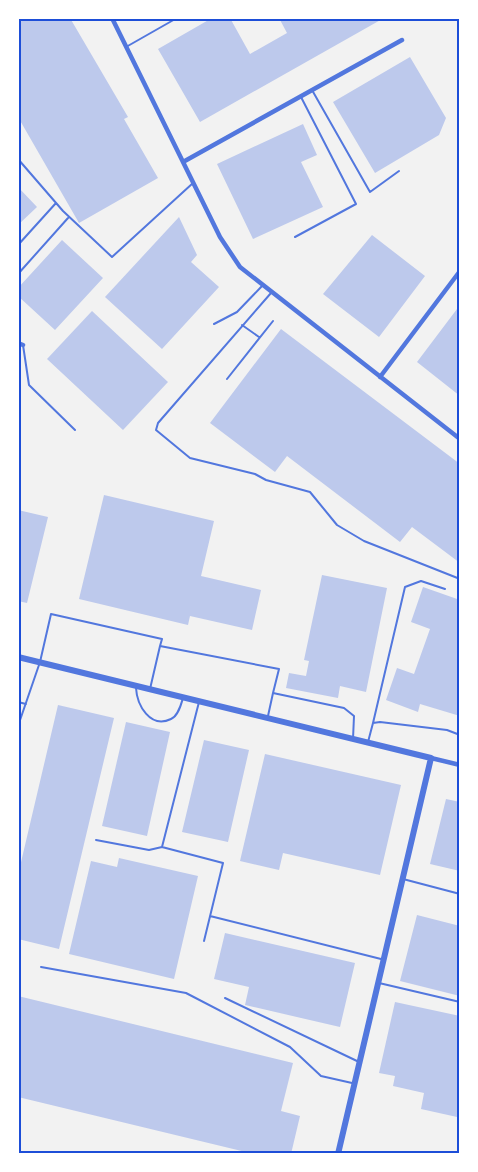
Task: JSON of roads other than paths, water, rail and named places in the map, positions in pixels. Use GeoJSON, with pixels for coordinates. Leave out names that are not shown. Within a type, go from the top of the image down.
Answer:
{"type":"FeatureCollection","features":[{"type":"Feature","properties":{"kind":"street"},"geometry":{"type":"LineString","coordinates":[[112,18],[229,253],[262,286],[460,438]]}},
{"type":"Feature","properties":{"kind":"street"},"geometry":{"type":"LineString","coordinates":[[183,162],[402,40]]}},
{"type":"Feature","properties":{"kind":"street"},"geometry":{"type":"LineString","coordinates":[[380,377],[460,271]]}},
{"type":"Feature","properties":{"kind":"street"},"geometry":{"type":"LineString","coordinates":[[18,657],[460,765]]}},
{"type":"Feature","properties":{"kind":"street"},"geometry":{"type":"LineString","coordinates":[[338,1154],[431,758]]}},
{"type":"Feature","properties":{"kind":"lane"},"geometry":{"type":"LineString","coordinates":[[126,47],[177,18]]}},
{"type":"Feature","properties":{"kind":"lane"},"geometry":{"type":"LineString","coordinates":[[312,90],[370,192],[399,171]]}},
{"type":"Feature","properties":{"kind":"lane"},"geometry":{"type":"LineString","coordinates":[[295,237],[356,204],[301,97]]}},
{"type":"Feature","properties":{"kind":"lane"},"geometry":{"type":"LineString","coordinates":[[18,159],[69,217],[112,257],[193,183]]}},
{"type":"Feature","properties":{"kind":"lane"},"geometry":{"type":"LineString","coordinates":[[18,244],[56,203]]}},
{"type":"Feature","properties":{"kind":"lane"},"geometry":{"type":"LineString","coordinates":[[18,274],[69,217]]}},
{"type":"Feature","properties":{"kind":"lane"},"geometry":{"type":"LineString","coordinates":[[214,324],[237,312],[262,286]]}},
{"type":"Feature","properties":{"kind":"lane"},"geometry":{"type":"LineString","coordinates":[[271,293],[158,423],[156,430],[190,458],[255,474],[267,480],[310,492],[337,525],[364,541],[460,579]]}},
{"type":"Feature","properties":{"kind":"lane"},"geometry":{"type":"LineString","coordinates":[[227,379],[273,321]]}},
{"type":"Feature","properties":{"kind":"lane"},"geometry":{"type":"LineString","coordinates":[[242,325],[260,338]]}},
{"type":"Feature","properties":{"kind":"lane"},"geometry":{"type":"LineString","coordinates":[[20,344],[29,385],[75,430]]}},
{"type":"Feature","properties":{"kind":"lane"},"geometry":{"type":"LineString","coordinates":[[368,742],[405,587],[421,581],[445,589]]}},
{"type":"Feature","properties":{"kind":"lane"},"geometry":{"type":"LineString","coordinates":[[18,726],[40,662],[51,614],[162,639],[150,689]]}},
{"type":"Feature","properties":{"kind":"lane"},"geometry":{"type":"LineString","coordinates":[[160,646],[279,669],[268,719]]}},
{"type":"Feature","properties":{"kind":"lane"},"geometry":{"type":"LineString","coordinates":[[136,686],[140,708],[146,714],[162,721],[176,715],[183,698]]}},
{"type":"Feature","properties":{"kind":"lane"},"geometry":{"type":"LineString","coordinates":[[273,693],[344,708],[354,716],[353,739]]}},
{"type":"Feature","properties":{"kind":"lane"},"geometry":{"type":"LineString","coordinates":[[18,702],[26,704]]}},
{"type":"Feature","properties":{"kind":"lane"},"geometry":{"type":"LineString","coordinates":[[162,847],[199,702]]}},
{"type":"Feature","properties":{"kind":"lane"},"geometry":{"type":"LineString","coordinates":[[373,723],[392,722],[460,735]]}},
{"type":"Feature","properties":{"kind":"lane"},"geometry":{"type":"LineString","coordinates":[[96,840],[149,850],[162,847],[223,862],[204,941]]}},
{"type":"Feature","properties":{"kind":"lane"},"geometry":{"type":"LineString","coordinates":[[403,879],[460,894]]}},
{"type":"Feature","properties":{"kind":"lane"},"geometry":{"type":"LineString","coordinates":[[210,916],[384,960]]}},
{"type":"Feature","properties":{"kind":"lane"},"geometry":{"type":"LineString","coordinates":[[41,967],[186,993],[290,1047],[321,1076],[355,1084]]}},
{"type":"Feature","properties":{"kind":"lane"},"geometry":{"type":"LineString","coordinates":[[379,983],[460,1002]]}},
{"type":"Feature","properties":{"kind":"lane"},"geometry":{"type":"LineString","coordinates":[[225,998],[360,1062]]}}]}
